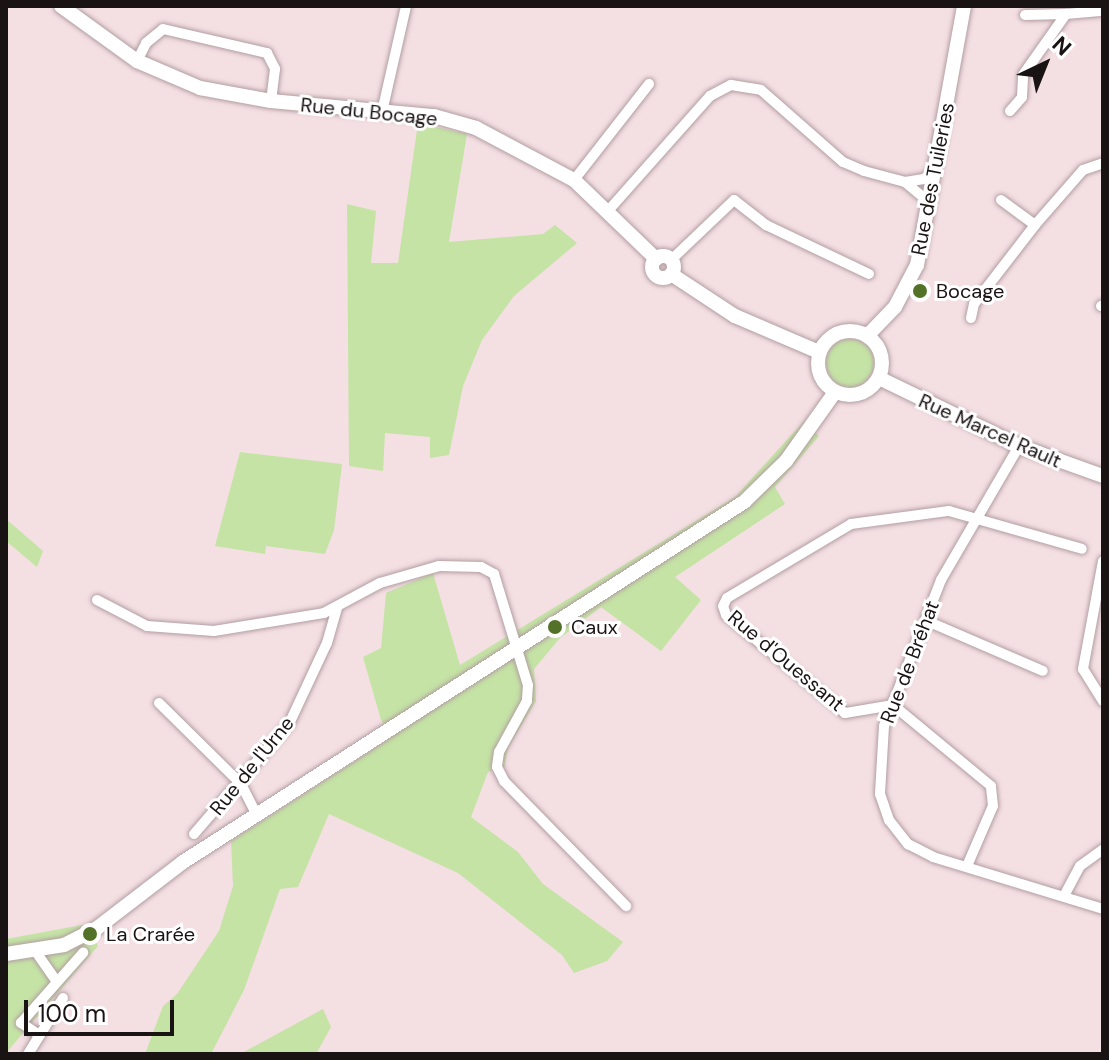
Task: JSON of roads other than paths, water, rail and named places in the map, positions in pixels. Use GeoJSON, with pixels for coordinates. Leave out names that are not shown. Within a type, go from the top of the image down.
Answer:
{"type":"FeatureCollection","features":[{"type":"Feature","properties":{"kind":"street","name":"Rue du Bocage"},"geometry":{"type":"LineString","coordinates":[[61,6],[137,61],[200,88],[271,101],[434,116],[476,128],[574,180],[666,265],[735,316],[819,352]]}},
{"type":"Feature","properties":{"kind":"street"},"geometry":{"type":"LineString","coordinates":[[382,112],[406,6]]}},
{"type":"Feature","properties":{"kind":"street","name":"Rue des Tuileries"},"geometry":{"type":"LineString","coordinates":[[867,336],[910,283],[930,203],[964,6]]}},
{"type":"Feature","properties":{"kind":"street"},"geometry":{"type":"LineString","coordinates":[[1025,15],[1103,11]]}},
{"type":"Feature","properties":{"kind":"street"},"geometry":{"type":"LineString","coordinates":[[1010,111],[1022,97],[1023,75],[1066,14]]}},
{"type":"Feature","properties":{"kind":"street"},"geometry":{"type":"LineString","coordinates":[[137,61],[146,43],[163,29],[267,53],[275,69],[271,101]]}},
{"type":"Feature","properties":{"kind":"street"},"geometry":{"type":"LineString","coordinates":[[574,180],[649,84]]}},
{"type":"Feature","properties":{"kind":"street"},"geometry":{"type":"LineString","coordinates":[[607,212],[710,96],[731,85],[761,90],[843,162],[905,182],[930,203]]}},
{"type":"Feature","properties":{"kind":"street"},"geometry":{"type":"LineString","coordinates":[[971,318],[974,304],[1035,225],[1083,170],[1103,163]]}},
{"type":"Feature","properties":{"kind":"street"},"geometry":{"type":"LineString","coordinates":[[905,182],[924,179],[936,169]]}},
{"type":"Feature","properties":{"kind":"street"},"geometry":{"type":"LineString","coordinates":[[666,265],[734,200],[777,232],[869,274]]}},
{"type":"Feature","properties":{"kind":"street"},"geometry":{"type":"LineString","coordinates":[[1001,200],[1035,225]]}},
{"type":"Feature","properties":{"kind":"street"},"geometry":{"type":"LineString","coordinates":[[845,331],[867,336],[881,355],[879,378],[860,394],[835,392],[819,375],[819,352],[825,342],[845,331]]}},
{"type":"Feature","properties":{"kind":"street","name":"Rue Marcel Rault"},"geometry":{"type":"LineString","coordinates":[[879,378],[1019,446],[1103,476]]}},
{"type":"Feature","properties":{"kind":"street"},"geometry":{"type":"LineString","coordinates":[[6,954],[36,952],[97,928],[256,814],[744,502],[786,461],[835,392]]}},
{"type":"Feature","properties":{"kind":"street","name":"Rue de Bréhat"},"geometry":{"type":"LineString","coordinates":[[1019,446],[941,580],[884,726],[879,769],[880,794],[889,820],[908,844],[1103,909]]}},
{"type":"Feature","properties":{"kind":"street","name":"Rue d'Ouessant"},"geometry":{"type":"LineString","coordinates":[[893,705],[845,713],[726,615],[723,606],[727,598],[851,524],[949,511],[977,520]]}},
{"type":"Feature","properties":{"kind":"street"},"geometry":{"type":"LineString","coordinates":[[977,520],[1082,549]]}},
{"type":"Feature","properties":{"kind":"street"},"geometry":{"type":"LineString","coordinates":[[1103,561],[1083,669],[1103,701]]}},
{"type":"Feature","properties":{"kind":"street"},"geometry":{"type":"LineString","coordinates":[[97,600],[123,618],[171,630],[226,630],[337,608],[380,583],[417,570],[481,567],[494,574],[518,645],[527,701],[499,752],[497,767],[504,781],[626,906]]}},
{"type":"Feature","properties":{"kind":"street","name":"Rue de l'Urne"},"geometry":{"type":"LineString","coordinates":[[194,834],[241,784],[303,700],[337,608]]}},
{"type":"Feature","properties":{"kind":"street"},"geometry":{"type":"LineString","coordinates":[[927,621],[1043,671]]}},
{"type":"Feature","properties":{"kind":"street"},"geometry":{"type":"LineString","coordinates":[[159,703],[241,784],[256,814]]}},
{"type":"Feature","properties":{"kind":"street"},"geometry":{"type":"LineString","coordinates":[[893,705],[991,786],[993,806],[967,866]]}},
{"type":"Feature","properties":{"kind":"street"},"geometry":{"type":"LineString","coordinates":[[1064,896],[1080,866],[1103,849]]}},
{"type":"Feature","properties":{"kind":"street"},"geometry":{"type":"LineString","coordinates":[[36,952],[56,981]]}},
{"type":"Feature","properties":{"kind":"street"},"geometry":{"type":"LineString","coordinates":[[39,1035],[21,1023],[83,953]]}},
{"type":"Feature","properties":{"kind":"street"},"geometry":{"type":"LineString","coordinates":[[28,1054],[63,998]]}},
{"type":"Feature","properties":{"kind":"place","name":"Bocage"},"geometry":{"type":"Point","coordinates":[920,291]}},
{"type":"Feature","properties":{"kind":"place","name":"Caux"},"geometry":{"type":"Point","coordinates":[555,627]}},
{"type":"Feature","properties":{"kind":"place","name":"La Crarée"},"geometry":{"type":"Point","coordinates":[90,934]}}]}
